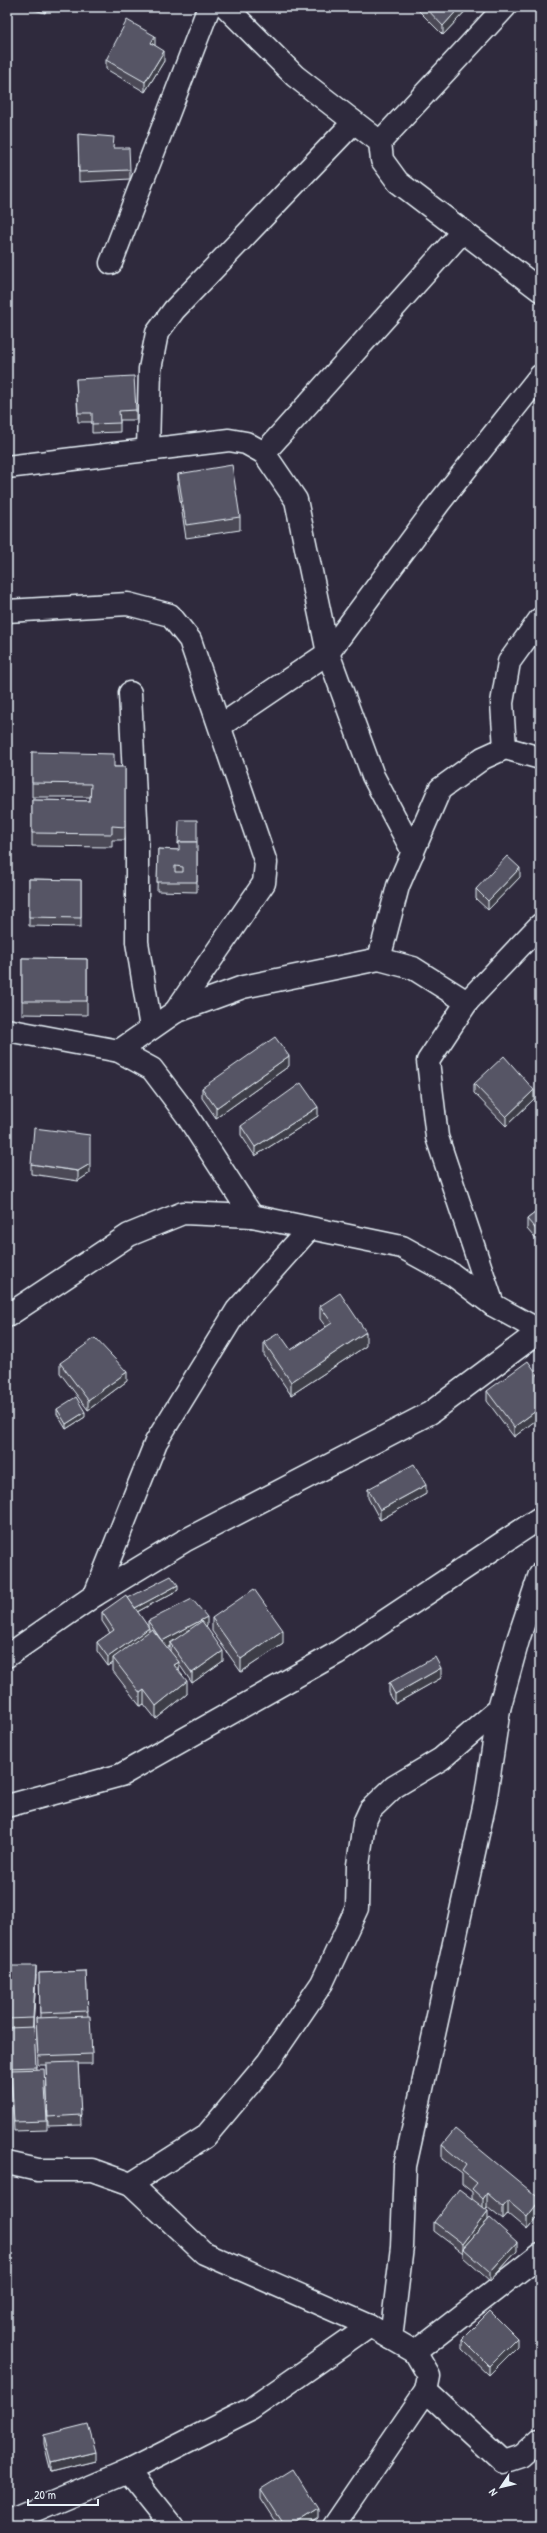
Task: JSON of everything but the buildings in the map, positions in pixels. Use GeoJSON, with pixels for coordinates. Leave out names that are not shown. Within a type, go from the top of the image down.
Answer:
{"type":"FeatureCollection","features":[{"type":"Feature","properties":{"kind":"street"},"geometry":{"type":"LineString","coordinates":[[380,142],[505,7]]}},
{"type":"Feature","properties":{"kind":"street"},"geometry":{"type":"LineString","coordinates":[[111,263],[224,8],[295,76],[380,142],[382,160],[398,182],[540,290]]}},
{"type":"Feature","properties":{"kind":"street"},"geometry":{"type":"LineString","coordinates":[[148,450],[150,369],[157,333],[174,310],[354,122]]}},
{"type":"Feature","properties":{"kind":"street"},"geometry":{"type":"LineString","coordinates":[[264,453],[463,231]]}},
{"type":"Feature","properties":{"kind":"street"},"geometry":{"type":"LineString","coordinates":[[220,726],[328,653],[439,503],[540,376]]}},
{"type":"Feature","properties":{"kind":"street"},"geometry":{"type":"LineString","coordinates":[[7,467],[229,440],[246,443],[264,453],[296,500],[328,653],[373,776],[413,852]]}},
{"type":"Feature","properties":{"kind":"street"},"geometry":{"type":"LineString","coordinates":[[7,611],[128,604],[170,615],[190,640],[266,863],[264,884],[175,1012]]}},
{"type":"Feature","properties":{"kind":"street"},"geometry":{"type":"LineString","coordinates":[[505,748],[502,703],[509,662],[540,619]]}},
{"type":"Feature","properties":{"kind":"street"},"geometry":{"type":"LineString","coordinates":[[130,693],[136,839],[138,942],[151,1028]]}},
{"type":"Feature","properties":{"kind":"street"},"geometry":{"type":"LineString","coordinates":[[379,959],[398,886],[440,789],[483,758],[505,748],[540,758]]}},
{"type":"Feature","properties":{"kind":"street"},"geometry":{"type":"LineString","coordinates":[[493,1305],[437,1137],[428,1061],[467,1002],[540,925]]}},
{"type":"Feature","properties":{"kind":"street"},"geometry":{"type":"LineString","coordinates":[[119,1051],[175,1012],[243,988],[379,959],[413,968],[467,1002]]}},
{"type":"Feature","properties":{"kind":"street"},"geometry":{"type":"LineString","coordinates":[[7,1030],[119,1051],[152,1069],[186,1114],[252,1216]]}},
{"type":"Feature","properties":{"kind":"street"},"geometry":{"type":"LineString","coordinates":[[7,1316],[129,1235],[183,1213],[252,1216],[402,1247],[453,1275],[493,1305],[540,1331],[430,1413],[184,1541],[95,1595],[7,1656]]}},
{"type":"Feature","properties":{"kind":"street"},"geometry":{"type":"LineString","coordinates":[[95,1595],[156,1442],[237,1310],[309,1228]]}},
{"type":"Feature","properties":{"kind":"street"},"geometry":{"type":"LineString","coordinates":[[7,1806],[121,1775],[337,1653],[540,1518]]}},
{"type":"Feature","properties":{"kind":"street"},"geometry":{"type":"LineString","coordinates":[[391,2338],[402,2247],[404,2166],[485,1802],[499,1709],[518,1640],[540,1574]]}},
{"type":"Feature","properties":{"kind":"street"},"geometry":{"type":"LineString","coordinates":[[131,2184],[205,2137],[268,2062],[322,1983],[357,1908],[358,1865],[364,1823],[370,1810],[394,1787],[441,1759],[499,1709]]}},
{"type":"Feature","properties":{"kind":"street"},"geometry":{"type":"LineString","coordinates":[[7,2163],[38,2170],[92,2170],[131,2184],[204,2253],[370,2326],[415,2352],[429,2376],[426,2391],[334,2526]]}},
{"type":"Feature","properties":{"kind":"street"},"geometry":{"type":"LineString","coordinates":[[415,2352],[540,2255]]}},
{"type":"Feature","properties":{"kind":"street"},"geometry":{"type":"LineString","coordinates":[[7,2522],[33,2518],[251,2409],[370,2326]]}},
{"type":"Feature","properties":{"kind":"street"},"geometry":{"type":"LineString","coordinates":[[426,2391],[502,2462],[521,2456],[540,2439]]}},
{"type":"Feature","properties":{"kind":"street"},"geometry":{"type":"LineString","coordinates":[[128,2471],[172,2526]]}}]}
